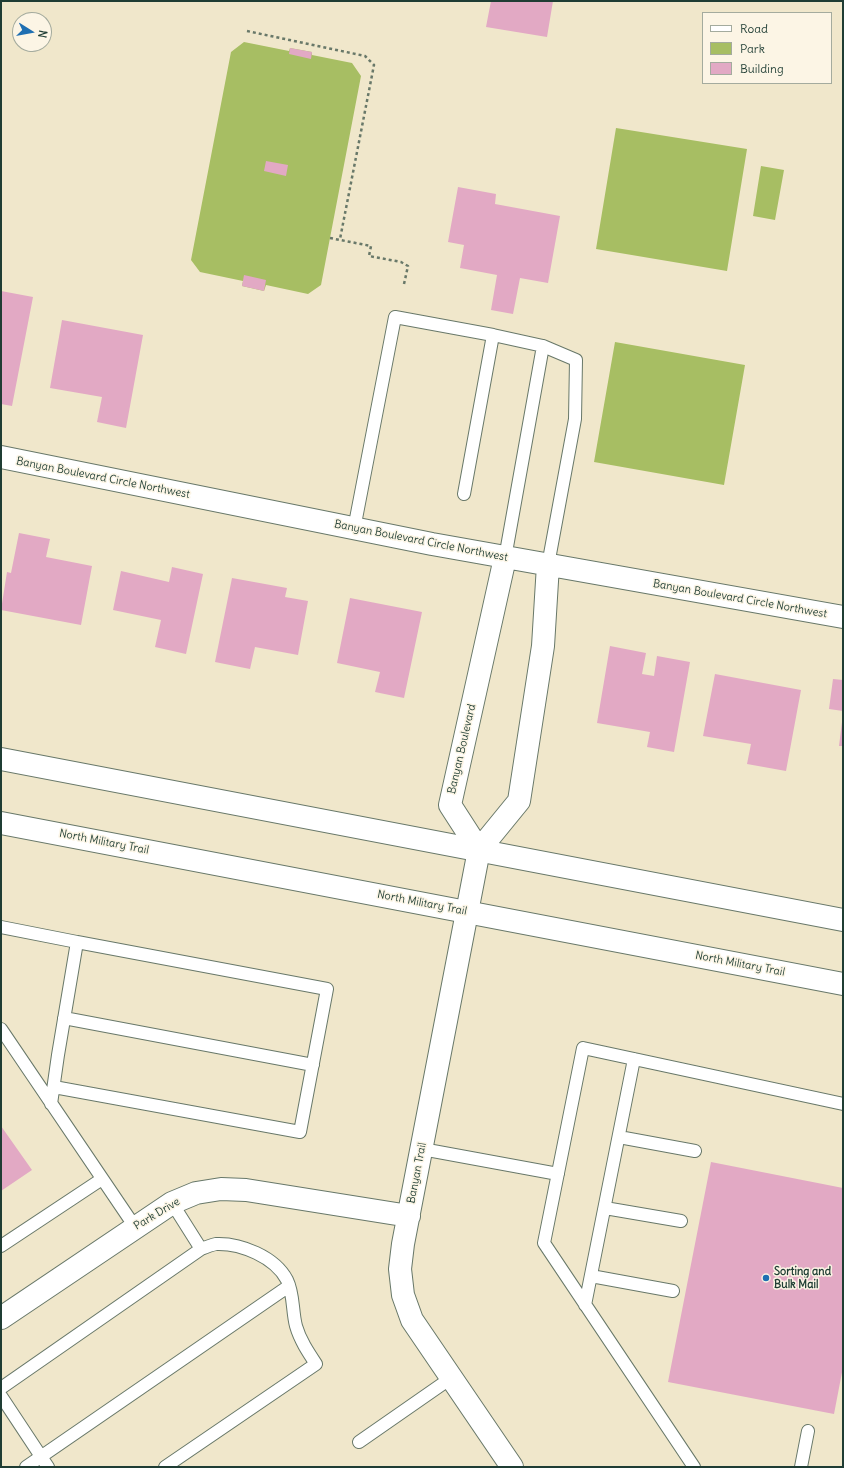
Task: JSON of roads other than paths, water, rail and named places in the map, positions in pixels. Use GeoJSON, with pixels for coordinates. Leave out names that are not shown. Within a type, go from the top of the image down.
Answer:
{"type":"FeatureCollection","features":[{"type":"Feature","properties":{"kind":"street","name":"Banyan Boulevard Circle Northwest"},"geometry":{"type":"LineString","coordinates":[[1,457],[354,529],[505,558],[843,617]]}},
{"type":"Feature","properties":{"kind":"street","name":"Banyan Boulevard"},"geometry":{"type":"LineString","coordinates":[[479,850],[450,805],[505,558]]}},
{"type":"Feature","properties":{"kind":"street"},"geometry":{"type":"LineString","coordinates":[[479,850],[519,801],[543,646],[548,565]]}},
{"type":"Feature","properties":{"kind":"street"},"geometry":{"type":"LineString","coordinates":[[1,759],[843,920]]}},
{"type":"Feature","properties":{"kind":"street","name":"North Military Trail"},"geometry":{"type":"LineString","coordinates":[[1,822],[843,984]]}},
{"type":"Feature","properties":{"kind":"street","name":"Banyan Trail"},"geometry":{"type":"LineString","coordinates":[[479,850],[403,1244],[400,1269],[403,1295],[412,1320],[512,1467]]}},
{"type":"Feature","properties":{"kind":"street","name":"Park Drive"},"geometry":{"type":"LineString","coordinates":[[1,1318],[172,1203],[196,1193],[221,1189],[246,1190],[409,1216]]}},
{"type":"Feature","properties":{"kind":"lane"},"geometry":{"type":"LineString","coordinates":[[354,529],[395,317],[543,346],[576,360],[575,419],[548,565]]}},
{"type":"Feature","properties":{"kind":"lane"},"geometry":{"type":"LineString","coordinates":[[464,494],[493,336]]}},
{"type":"Feature","properties":{"kind":"lane"},"geometry":{"type":"LineString","coordinates":[[505,558],[543,346]]}},
{"type":"Feature","properties":{"kind":"lane"},"geometry":{"type":"LineString","coordinates":[[1,927],[328,990],[300,1132],[54,1087]]}},
{"type":"Feature","properties":{"kind":"lane"},"geometry":{"type":"LineString","coordinates":[[51,1104],[77,942]]}},
{"type":"Feature","properties":{"kind":"lane"},"geometry":{"type":"LineString","coordinates":[[64,1018],[313,1065]]}},
{"type":"Feature","properties":{"kind":"lane"},"geometry":{"type":"LineString","coordinates":[[1,1029],[135,1227]]}},
{"type":"Feature","properties":{"kind":"lane"},"geometry":{"type":"LineString","coordinates":[[694,1467],[544,1243],[583,1048],[843,1104]]}},
{"type":"Feature","properties":{"kind":"lane"},"geometry":{"type":"LineString","coordinates":[[585,1305],[634,1059]]}},
{"type":"Feature","properties":{"kind":"lane"},"geometry":{"type":"LineString","coordinates":[[619,1137],[695,1151]]}},
{"type":"Feature","properties":{"kind":"lane"},"geometry":{"type":"LineString","coordinates":[[422,1149],[558,1174]]}},
{"type":"Feature","properties":{"kind":"lane"},"geometry":{"type":"LineString","coordinates":[[1,1246],[102,1179]]}},
{"type":"Feature","properties":{"kind":"lane"},"geometry":{"type":"LineString","coordinates":[[172,1203],[201,1249]]}},
{"type":"Feature","properties":{"kind":"lane"},"geometry":{"type":"LineString","coordinates":[[605,1208],[681,1221]]}},
{"type":"Feature","properties":{"kind":"lane"},"geometry":{"type":"LineString","coordinates":[[1,1388],[201,1249],[215,1244],[228,1245],[254,1252],[267,1259],[280,1270],[287,1280],[296,1325],[301,1340],[316,1364],[165,1467]]}},
{"type":"Feature","properties":{"kind":"lane"},"geometry":{"type":"LineString","coordinates":[[591,1276],[673,1291]]}},
{"type":"Feature","properties":{"kind":"lane"},"geometry":{"type":"LineString","coordinates":[[26,1467],[45,1462],[289,1286]]}},
{"type":"Feature","properties":{"kind":"lane"},"geometry":{"type":"LineString","coordinates":[[359,1442],[451,1378]]}},
{"type":"Feature","properties":{"kind":"lane"},"geometry":{"type":"LineString","coordinates":[[1,1396],[45,1462]]}},
{"type":"Feature","properties":{"kind":"lane"},"geometry":{"type":"LineString","coordinates":[[801,1467],[808,1431]]}},
{"type":"Feature","properties":{"kind":"place","name":"Sorting and Bulk Mail"},"geometry":{"type":"Point","coordinates":[766,1278]}}]}
